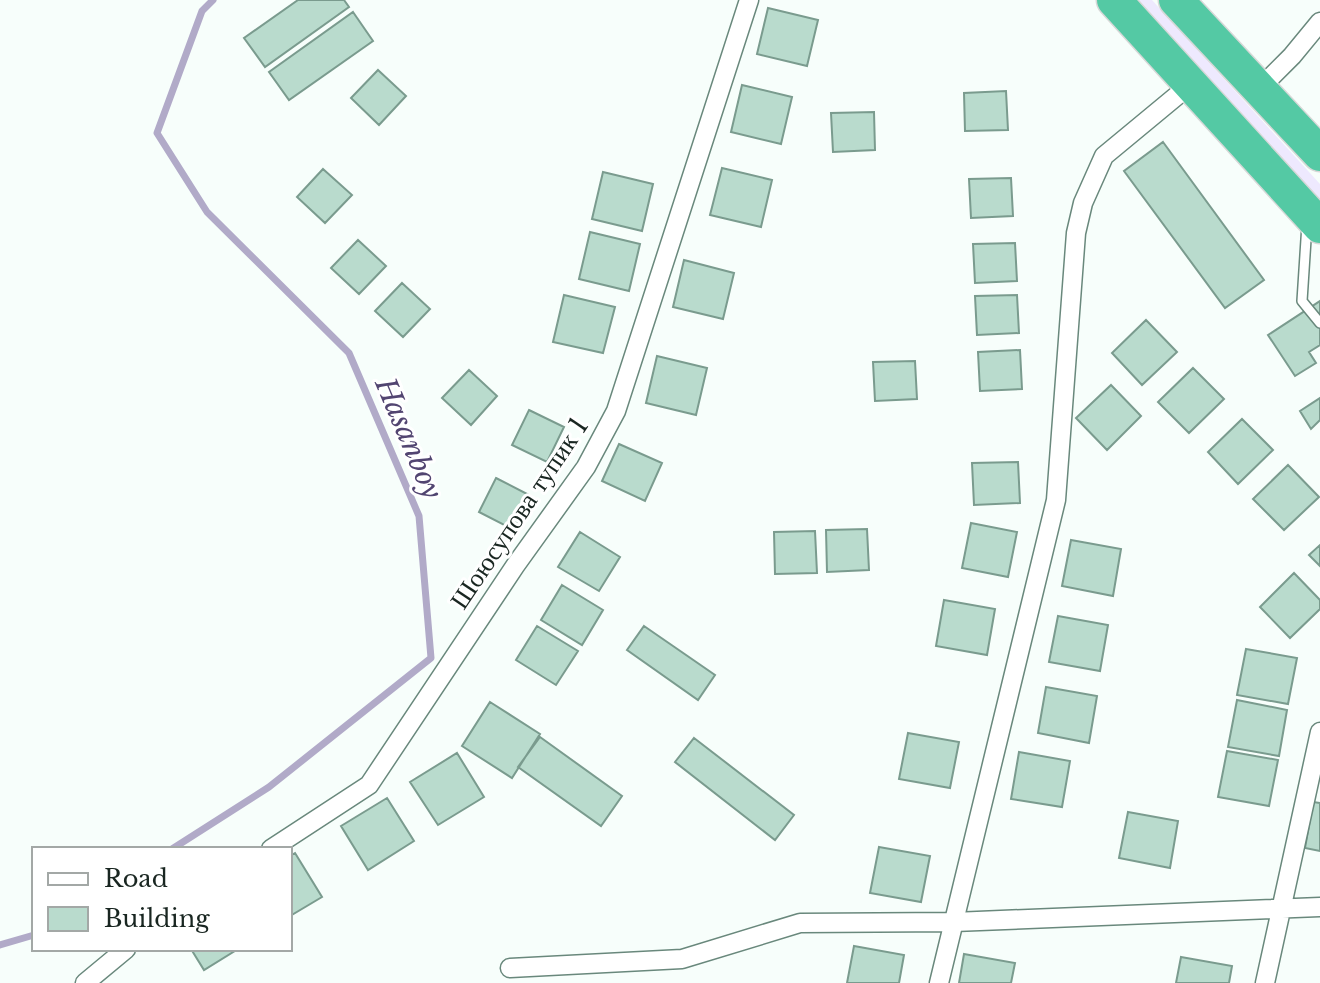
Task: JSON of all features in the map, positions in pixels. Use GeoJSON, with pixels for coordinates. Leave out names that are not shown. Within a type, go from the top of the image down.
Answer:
{"type":"FeatureCollection","features":[{"type":"Feature","properties":{"kind":"highway"},"geometry":{"type":"LineString","coordinates":[[1114,0],[1314,219]]}},
{"type":"Feature","properties":{"kind":"highway"},"geometry":{"type":"LineString","coordinates":[[1176,0],[1320,154]]}},
{"type":"Feature","properties":{"kind":"street","name":"Шоюсупова тупик 1"},"geometry":{"type":"LineString","coordinates":[[274,847],[369,785],[515,566],[586,467],[616,411],[749,0]]}},
{"type":"Feature","properties":{"kind":"street"},"geometry":{"type":"LineString","coordinates":[[1259,89],[1320,22]]}},
{"type":"Feature","properties":{"kind":"street"},"geometry":{"type":"LineString","coordinates":[[939,983],[1056,500],[1076,233],[1083,203],[1104,156],[1191,84]]}},
{"type":"Feature","properties":{"kind":"street"},"geometry":{"type":"LineString","coordinates":[[1265,983],[1320,732]]}},
{"type":"Feature","properties":{"kind":"street"},"geometry":{"type":"LineString","coordinates":[[510,968],[682,959],[800,923],[954,922],[1320,907]]}},
{"type":"Feature","properties":{"kind":"street"},"geometry":{"type":"LineString","coordinates":[[85,983],[124,951]]}},
{"type":"Feature","properties":{"kind":"lane"},"geometry":{"type":"LineString","coordinates":[[1314,219],[1302,301],[1320,323]]}},
{"type":"Feature","properties":{"kind":"shaded area"},"geometry":{"type":"Polygon","coordinates":[[[1133,0],[1152,0],[1320,184],[1320,204],[1133,0]]]}},
{"type":"Feature","properties":{"kind":"building"},"geometry":{"type":"Polygon","coordinates":[[[298,0],[344,0],[349,7],[265,67],[244,38],[298,0]]]}},
{"type":"Feature","properties":{"kind":"building"},"geometry":{"type":"Polygon","coordinates":[[[768,8],[818,20],[807,66],[757,54],[768,8]]]}},
{"type":"Feature","properties":{"kind":"building"},"geometry":{"type":"Polygon","coordinates":[[[353,12],[373,41],[289,100],[269,72],[353,12]]]}},
{"type":"Feature","properties":{"kind":"building"},"geometry":{"type":"Polygon","coordinates":[[[378,70],[406,96],[379,125],[351,98],[378,70]]]}},
{"type":"Feature","properties":{"kind":"building"},"geometry":{"type":"Polygon","coordinates":[[[742,85],[792,97],[781,144],[731,132],[742,85]]]}},
{"type":"Feature","properties":{"kind":"building"},"geometry":{"type":"Polygon","coordinates":[[[1006,91],[1008,130],[965,131],[964,93],[1006,91]]]}},
{"type":"Feature","properties":{"kind":"building"},"geometry":{"type":"Polygon","coordinates":[[[874,112],[875,150],[833,152],[831,113],[874,112]]]}},
{"type":"Feature","properties":{"kind":"building"},"geometry":{"type":"Polygon","coordinates":[[[1163,142],[1264,280],[1225,308],[1124,171],[1163,142]]]}},
{"type":"Feature","properties":{"kind":"building"},"geometry":{"type":"Polygon","coordinates":[[[722,168],[772,180],[761,227],[710,215],[722,168]]]}},
{"type":"Feature","properties":{"kind":"building"},"geometry":{"type":"Polygon","coordinates":[[[323,169],[352,195],[325,223],[297,197],[323,169]]]}},
{"type":"Feature","properties":{"kind":"building"},"geometry":{"type":"Polygon","coordinates":[[[603,172],[653,184],[642,231],[592,219],[603,172]]]}},
{"type":"Feature","properties":{"kind":"building"},"geometry":{"type":"Polygon","coordinates":[[[1011,178],[1013,216],[971,218],[969,179],[1011,178]]]}},
{"type":"Feature","properties":{"kind":"building"},"geometry":{"type":"Polygon","coordinates":[[[590,232],[640,244],[629,291],[579,279],[590,232]]]}},
{"type":"Feature","properties":{"kind":"building"},"geometry":{"type":"Polygon","coordinates":[[[358,240],[386,266],[359,294],[331,268],[358,240]]]}},
{"type":"Feature","properties":{"kind":"building"},"geometry":{"type":"Polygon","coordinates":[[[1015,243],[1017,281],[975,283],[973,244],[1015,243]]]}},
{"type":"Feature","properties":{"kind":"building"},"geometry":{"type":"Polygon","coordinates":[[[684,260],[734,273],[723,319],[673,307],[684,260]]]}},
{"type":"Feature","properties":{"kind":"building"},"geometry":{"type":"Polygon","coordinates":[[[402,283],[430,309],[403,337],[375,311],[402,283]]]}},
{"type":"Feature","properties":{"kind":"building"},"geometry":{"type":"Polygon","coordinates":[[[564,295],[615,307],[603,353],[553,342],[564,295]]]}},
{"type":"Feature","properties":{"kind":"building"},"geometry":{"type":"Polygon","coordinates":[[[1017,295],[1019,333],[977,335],[975,296],[1017,295]]]}},
{"type":"Feature","properties":{"kind":"building"},"geometry":{"type":"Polygon","coordinates":[[[1320,301],[1320,345],[1309,352],[1316,363],[1295,376],[1268,335],[1320,301]]]}},
{"type":"Feature","properties":{"kind":"building"},"geometry":{"type":"Polygon","coordinates":[[[1146,320],[1177,352],[1142,385],[1112,353],[1146,320]]]}},
{"type":"Feature","properties":{"kind":"building"},"geometry":{"type":"Polygon","coordinates":[[[1020,350],[1022,389],[980,391],[978,352],[1020,350]]]}},
{"type":"Feature","properties":{"kind":"building"},"geometry":{"type":"Polygon","coordinates":[[[657,356],[707,368],[696,415],[646,403],[657,356]]]}},
{"type":"Feature","properties":{"kind":"building"},"geometry":{"type":"Polygon","coordinates":[[[915,361],[917,399],[875,401],[873,362],[915,361]]]}},
{"type":"Feature","properties":{"kind":"building"},"geometry":{"type":"Polygon","coordinates":[[[1193,368],[1224,399],[1189,433],[1158,402],[1193,368]]]}},
{"type":"Feature","properties":{"kind":"building"},"geometry":{"type":"Polygon","coordinates":[[[469,370],[497,396],[471,425],[442,398],[469,370]]]}},
{"type":"Feature","properties":{"kind":"building"},"geometry":{"type":"Polygon","coordinates":[[[1111,385],[1141,416],[1107,450],[1076,418],[1111,385]]]}},
{"type":"Feature","properties":{"kind":"building"},"geometry":{"type":"Polygon","coordinates":[[[1320,398],[1320,420],[1311,429],[1300,411],[1320,398]]]}},
{"type":"Feature","properties":{"kind":"building"},"geometry":{"type":"Polygon","coordinates":[[[529,410],[564,427],[547,462],[512,445],[529,410]]]}},
{"type":"Feature","properties":{"kind":"building"},"geometry":{"type":"Polygon","coordinates":[[[1242,419],[1273,450],[1238,484],[1208,452],[1242,419]]]}},
{"type":"Feature","properties":{"kind":"building"},"geometry":{"type":"Polygon","coordinates":[[[619,444],[662,463],[645,501],[602,481],[619,444]]]}},
{"type":"Feature","properties":{"kind":"building"},"geometry":{"type":"Polygon","coordinates":[[[1018,462],[1020,503],[974,505],[972,463],[1018,462]]]}},
{"type":"Feature","properties":{"kind":"building"},"geometry":{"type":"Polygon","coordinates":[[[1288,465],[1319,497],[1284,530],[1253,499],[1288,465]]]}},
{"type":"Feature","properties":{"kind":"building"},"geometry":{"type":"Polygon","coordinates":[[[496,478],[531,496],[514,530],[479,512],[496,478]]]}},
{"type":"Feature","properties":{"kind":"building"},"geometry":{"type":"Polygon","coordinates":[[[971,523],[1017,532],[1008,577],[962,568],[971,523]]]}},
{"type":"Feature","properties":{"kind":"building"},"geometry":{"type":"Polygon","coordinates":[[[867,529],[869,570],[827,572],[826,530],[867,529]]]}},
{"type":"Feature","properties":{"kind":"building"},"geometry":{"type":"Polygon","coordinates":[[[815,531],[817,573],[775,574],[774,532],[815,531]]]}},
{"type":"Feature","properties":{"kind":"building"},"geometry":{"type":"Polygon","coordinates":[[[580,532],[620,557],[599,591],[558,567],[580,532]]]}},
{"type":"Feature","properties":{"kind":"building"},"geometry":{"type":"Polygon","coordinates":[[[1071,540],[1121,549],[1113,596],[1062,586],[1071,540]]]}},
{"type":"Feature","properties":{"kind":"building"},"geometry":{"type":"Polygon","coordinates":[[[1320,545],[1320,566],[1309,555],[1320,545]]]}},
{"type":"Feature","properties":{"kind":"building"},"geometry":{"type":"Polygon","coordinates":[[[1294,573],[1320,600],[1320,609],[1290,638],[1260,607],[1294,573]]]}},
{"type":"Feature","properties":{"kind":"building"},"geometry":{"type":"Polygon","coordinates":[[[562,585],[603,610],[582,645],[541,620],[562,585]]]}},
{"type":"Feature","properties":{"kind":"building"},"geometry":{"type":"Polygon","coordinates":[[[944,600],[995,609],[987,655],[936,646],[944,600]]]}},
{"type":"Feature","properties":{"kind":"building"},"geometry":{"type":"Polygon","coordinates":[[[1058,616],[1108,625],[1100,671],[1049,662],[1058,616]]]}},
{"type":"Feature","properties":{"kind":"building"},"geometry":{"type":"Polygon","coordinates":[[[537,626],[578,651],[556,685],[516,660],[537,626]]]}},
{"type":"Feature","properties":{"kind":"building"},"geometry":{"type":"Polygon","coordinates":[[[644,626],[715,675],[698,700],[627,650],[644,626]]]}},
{"type":"Feature","properties":{"kind":"building"},"geometry":{"type":"Polygon","coordinates":[[[1246,649],[1297,658],[1288,704],[1237,695],[1246,649]]]}},
{"type":"Feature","properties":{"kind":"building"},"geometry":{"type":"Polygon","coordinates":[[[1046,687],[1097,696],[1089,743],[1038,733],[1046,687]]]}},
{"type":"Feature","properties":{"kind":"building"},"geometry":{"type":"Polygon","coordinates":[[[1237,700],[1287,710],[1279,756],[1228,747],[1237,700]]]}},
{"type":"Feature","properties":{"kind":"building"},"geometry":{"type":"Polygon","coordinates":[[[490,702],[540,734],[512,778],[462,746],[490,702]]]}},
{"type":"Feature","properties":{"kind":"building"},"geometry":{"type":"Polygon","coordinates":[[[908,733],[959,742],[950,788],[899,779],[908,733]]]}},
{"type":"Feature","properties":{"kind":"building"},"geometry":{"type":"Polygon","coordinates":[[[540,737],[622,796],[601,826],[518,767],[540,737]]]}},
{"type":"Feature","properties":{"kind":"building"},"geometry":{"type":"Polygon","coordinates":[[[694,738],[794,815],[775,840],[675,762],[694,738]]]}},
{"type":"Feature","properties":{"kind":"building"},"geometry":{"type":"Polygon","coordinates":[[[1227,751],[1278,760],[1269,806],[1218,797],[1227,751]]]}},
{"type":"Feature","properties":{"kind":"building"},"geometry":{"type":"Polygon","coordinates":[[[1019,752],[1070,761],[1062,807],[1011,799],[1019,752]]]}},
{"type":"Feature","properties":{"kind":"building"},"geometry":{"type":"Polygon","coordinates":[[[457,753],[484,797],[438,825],[410,782],[457,753]]]}},
{"type":"Feature","properties":{"kind":"building"},"geometry":{"type":"Polygon","coordinates":[[[387,798],[414,841],[368,870],[341,826],[387,798]]]}},
{"type":"Feature","properties":{"kind":"building"},"geometry":{"type":"Polygon","coordinates":[[[1313,802],[1320,803],[1320,851],[1305,848],[1313,802]]]}},
{"type":"Feature","properties":{"kind":"building"},"geometry":{"type":"Polygon","coordinates":[[[1128,812],[1178,821],[1170,868],[1119,858],[1128,812]]]}},
{"type":"Feature","properties":{"kind":"building"},"geometry":{"type":"Polygon","coordinates":[[[879,847],[930,856],[921,902],[870,893],[879,847]]]}},
{"type":"Feature","properties":{"kind":"building"},"geometry":{"type":"Polygon","coordinates":[[[295,853],[322,897],[292,915],[292,855],[295,853]]]}},
{"type":"Feature","properties":{"kind":"building"},"geometry":{"type":"Polygon","coordinates":[[[854,946],[904,955],[899,983],[847,983],[854,946]]]}},
{"type":"Feature","properties":{"kind":"building"},"geometry":{"type":"Polygon","coordinates":[[[192,951],[235,951],[204,970],[192,951]]]}},
{"type":"Feature","properties":{"kind":"building"},"geometry":{"type":"Polygon","coordinates":[[[964,954],[1015,963],[1011,983],[959,983],[964,954]]]}},
{"type":"Feature","properties":{"kind":"building"},"geometry":{"type":"Polygon","coordinates":[[[1181,957],[1232,966],[1229,983],[1176,983],[1181,957]]]}},
{"type":"Feature","properties":{"kind":"waterway","name":"Hasanboy"},"geometry":{"type":"LineString","coordinates":[[175,847],[269,787],[431,658],[419,516],[349,353],[207,212],[157,133],[202,11],[213,0]]}},
{"type":"Feature","properties":{"kind":"waterway","name":"Hasanboy"},"geometry":{"type":"LineString","coordinates":[[0,945],[32,936]]}}]}
